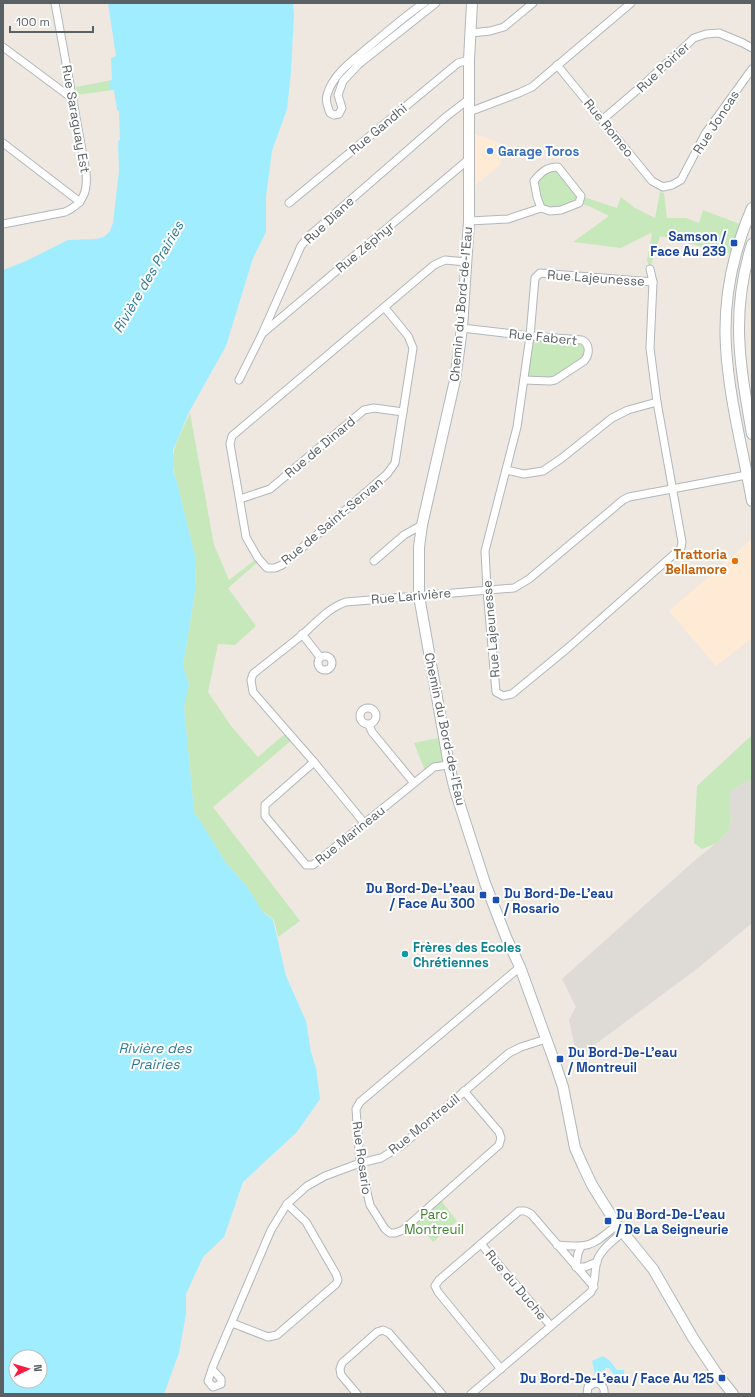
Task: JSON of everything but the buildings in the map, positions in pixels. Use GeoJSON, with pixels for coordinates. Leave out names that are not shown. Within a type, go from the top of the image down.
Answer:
{"type":"FeatureCollection","features":[{"type":"Feature","properties":{"kind":"street","name":"Rue Saraguay Est"},"geometry":{"type":"LineString","coordinates":[[54,3],[87,181],[86,188],[80,202]]}},
{"type":"Feature","properties":{"kind":"street"},"geometry":{"type":"LineString","coordinates":[[424,3],[348,65],[337,77],[326,96],[327,106],[330,113],[334,115],[339,114],[342,108],[338,95],[343,81],[359,64],[436,3]]}},
{"type":"Feature","properties":{"kind":"street","name":"Chemin du Bord-de-l'Eau"},"geometry":{"type":"LineString","coordinates":[[472,3],[469,60],[469,221],[462,328],[456,380],[422,525],[419,547],[420,596],[449,765],[455,790],[485,883],[506,937],[520,967],[563,1086],[576,1148],[580,1160],[592,1185],[620,1229],[653,1269],[693,1338],[728,1392]]}},
{"type":"Feature","properties":{"kind":"street"},"geometry":{"type":"LineString","coordinates":[[471,33],[490,31],[504,27],[533,3]]}},
{"type":"Feature","properties":{"kind":"street"},"geometry":{"type":"LineString","coordinates":[[469,112],[532,87],[631,3]]}},
{"type":"Feature","properties":{"kind":"street"},"geometry":{"type":"LineString","coordinates":[[394,26],[399,32]]}},
{"type":"Feature","properties":{"kind":"street","name":"Rue Poirier"},"geometry":{"type":"LineString","coordinates":[[602,120],[643,86],[694,38],[706,34],[719,33],[743,42],[752,48]]}},
{"type":"Feature","properties":{"kind":"street"},"geometry":{"type":"LineString","coordinates":[[3,47],[72,99]]}},
{"type":"Feature","properties":{"kind":"street","name":"Rue Gandhi"},"geometry":{"type":"LineString","coordinates":[[289,203],[458,63],[469,60]]}},
{"type":"Feature","properties":{"kind":"street","name":"Rue Romeo"},"geometry":{"type":"LineString","coordinates":[[557,65],[652,181],[663,187]]}},
{"type":"Feature","properties":{"kind":"street","name":"Rue Joncas"},"geometry":{"type":"LineString","coordinates":[[663,187],[672,185],[681,180],[705,134],[752,70]]}},
{"type":"Feature","properties":{"kind":"street","name":"Rue Diane"},"geometry":{"type":"LineString","coordinates":[[240,380],[301,246],[308,237],[469,99]]}},
{"type":"Feature","properties":{"kind":"street"},"geometry":{"type":"LineString","coordinates":[[3,143],[80,202],[65,212],[3,224]]}},
{"type":"Feature","properties":{"kind":"street","name":"Rue Zéphyr"},"geometry":{"type":"LineString","coordinates":[[262,334],[469,159]]}},
{"type":"Feature","properties":{"kind":"street"},"geometry":{"type":"LineString","coordinates":[[469,221],[508,219],[541,208],[561,210],[579,203],[581,196],[558,167],[551,167],[540,173],[534,181],[541,208]]}},
{"type":"Feature","properties":{"kind":"street"},"geometry":{"type":"LineString","coordinates":[[752,208],[742,232],[733,264],[727,296],[725,321],[725,346],[728,375],[750,474],[752,500]]}},
{"type":"Feature","properties":{"kind":"street"},"geometry":{"type":"LineString","coordinates":[[752,244],[741,288],[738,330],[741,366],[752,434]]}},
{"type":"Feature","properties":{"kind":"street","name":"Rue de Saint-Servan"},"geometry":{"type":"LineString","coordinates":[[385,308],[408,336],[413,348],[395,464],[387,474],[282,565],[275,568],[268,568],[258,558],[246,537],[230,444],[232,436],[434,265],[446,260],[466,262]]}},
{"type":"Feature","properties":{"kind":"street","name":"Rue Lajeunesse"},"geometry":{"type":"LineString","coordinates":[[650,269],[652,282],[650,348],[657,402],[682,542],[681,548],[569,647],[512,694],[503,696],[496,692],[485,551],[517,427],[530,336],[535,278],[540,273],[652,282]]}},
{"type":"Feature","properties":{"kind":"street","name":"Rue Fabert"},"geometry":{"type":"LineString","coordinates":[[462,328],[582,340],[586,342],[588,346],[587,358],[555,380],[524,380]]}},
{"type":"Feature","properties":{"kind":"street"},"geometry":{"type":"LineString","coordinates":[[506,470],[524,474],[543,471],[562,458],[612,418],[628,410],[657,402]]}},
{"type":"Feature","properties":{"kind":"street","name":"Rue de Dinard"},"geometry":{"type":"LineString","coordinates":[[240,500],[270,489],[364,410],[374,408],[403,412]]}},
{"type":"Feature","properties":{"kind":"street","name":"Rue Larivière"},"geometry":{"type":"LineString","coordinates":[[365,824],[314,762],[253,692],[250,680],[253,674],[331,608],[339,604],[346,602],[514,588],[529,579],[623,500],[635,495],[750,474]]}},
{"type":"Feature","properties":{"kind":"street"},"geometry":{"type":"LineString","coordinates":[[374,561],[404,536],[422,525]]}},
{"type":"Feature","properties":{"kind":"street"},"geometry":{"type":"LineString","coordinates":[[302,634],[320,657]]}},
{"type":"Feature","properties":{"kind":"street"},"geometry":{"type":"LineString","coordinates":[[369,725],[372,732],[414,783]]}},
{"type":"Feature","properties":{"kind":"street","name":"Rue Marineau"},"geometry":{"type":"LineString","coordinates":[[314,762],[265,805],[265,816],[306,865],[313,866],[434,767],[449,765]]}},
{"type":"Feature","properties":{"kind":"street","name":"Rue Rosario"},"geometry":{"type":"LineString","coordinates":[[464,1091],[499,1132],[501,1138],[499,1145],[403,1230],[396,1233],[390,1232],[385,1229],[370,1205],[360,1163],[356,1109],[360,1102],[520,967]]}},
{"type":"Feature","properties":{"kind":"street","name":"Rue Montreuil"},"geometry":{"type":"LineString","coordinates":[[212,1369],[271,1230],[287,1204],[307,1186],[325,1176],[360,1163],[381,1158],[401,1146],[509,1053],[521,1047],[546,1039]]}},
{"type":"Feature","properties":{"kind":"street"},"geometry":{"type":"LineString","coordinates":[[232,1323],[268,1337],[272,1337],[336,1284],[338,1280],[306,1222],[287,1204]]}},
{"type":"Feature","properties":{"kind":"street"},"geometry":{"type":"LineString","coordinates":[[501,1368],[438,1292],[435,1286],[439,1280],[519,1212],[525,1211],[531,1214],[594,1287]]}},
{"type":"Feature","properties":{"kind":"street"},"geometry":{"type":"LineString","coordinates":[[557,1245],[581,1247],[597,1242],[620,1229]]}},
{"type":"Feature","properties":{"kind":"street"},"geometry":{"type":"LineString","coordinates":[[471,1394],[592,1292],[597,1262],[620,1229]]}},
{"type":"Feature","properties":{"kind":"street","name":"Rue du Duche"},"geometry":{"type":"LineString","coordinates":[[481,1244],[551,1326]]}},
{"type":"Feature","properties":{"kind":"street"},"geometry":{"type":"LineString","coordinates":[[576,1267],[578,1253],[581,1247]]}},
{"type":"Feature","properties":{"kind":"street"},"geometry":{"type":"LineString","coordinates":[[576,1267],[597,1262]]}},
{"type":"Feature","properties":{"kind":"street"},"geometry":{"type":"LineString","coordinates":[[357,1394],[341,1375],[340,1369],[342,1363],[377,1332],[383,1330],[389,1333],[442,1394]]}},
{"type":"Feature","properties":{"kind":"street"},"geometry":{"type":"LineString","coordinates":[[586,1393],[590,1385],[598,1383],[603,1386],[604,1394]]}},
{"type":"Feature","properties":{"kind":"shaded area"},"geometry":{"type":"Polygon","coordinates":[[[469,132],[502,144],[501,164],[470,190],[469,132]]]}},
{"type":"Feature","properties":{"kind":"shaded area"},"geometry":{"type":"Polygon","coordinates":[[[752,539],[752,638],[716,666],[669,611],[752,539]]]}},
{"type":"Feature","properties":{"kind":"shaded area"},"geometry":{"type":"Polygon","coordinates":[[[752,780],[752,923],[698,968],[577,1058],[569,1020],[576,1007],[562,979],[729,830],[731,817],[729,792],[745,782],[752,780]]]}},
{"type":"Feature","properties":{"kind":"green space"},"geometry":{"type":"Polygon","coordinates":[[[112,80],[113,90],[77,95],[76,87],[112,80]]]}},
{"type":"Feature","properties":{"kind":"green space"},"geometry":{"type":"Polygon","coordinates":[[[558,167],[581,196],[617,208],[621,197],[635,208],[655,218],[660,192],[664,193],[667,218],[686,218],[699,223],[703,210],[740,224],[730,254],[660,236],[650,269],[647,260],[652,235],[651,233],[621,248],[573,242],[609,216],[579,203],[572,206],[541,208],[534,181],[540,173],[558,167]]]}},
{"type":"Feature","properties":{"kind":"green space"},"geometry":{"type":"Polygon","coordinates":[[[530,336],[586,342],[587,358],[555,380],[524,380],[530,336]]]}},
{"type":"Feature","properties":{"kind":"green space"},"geometry":{"type":"Polygon","coordinates":[[[190,413],[214,545],[229,580],[256,559],[258,562],[228,588],[256,626],[235,645],[218,644],[208,692],[231,726],[258,757],[287,732],[293,739],[213,807],[300,921],[278,937],[274,920],[261,910],[245,884],[226,863],[194,811],[184,707],[189,684],[183,666],[195,592],[196,560],[173,463],[175,446],[190,413]]]}},
{"type":"Feature","properties":{"kind":"green space"},"geometry":{"type":"Polygon","coordinates":[[[752,735],[752,780],[745,782],[729,792],[731,816],[729,830],[715,844],[702,849],[694,843],[697,786],[752,735]]]}},
{"type":"Feature","properties":{"kind":"green space"},"geometry":{"type":"Polygon","coordinates":[[[443,737],[449,765],[426,773],[414,743],[443,737]]]}},
{"type":"Feature","properties":{"kind":"green space","name":"Parc Montreuil"},"geometry":{"type":"Polygon","coordinates":[[[439,1198],[457,1221],[433,1242],[414,1221],[439,1198]]]}},
{"type":"Feature","properties":{"kind":"water","name":"Rivière des Prairies"},"geometry":{"type":"Polygon","coordinates":[[[108,3],[293,3],[294,14],[291,72],[287,109],[272,151],[266,197],[266,232],[253,258],[226,346],[189,412],[173,450],[173,471],[196,560],[195,592],[183,666],[189,684],[184,707],[194,811],[226,863],[245,884],[263,912],[273,920],[286,976],[306,1021],[311,1052],[316,1068],[320,1099],[297,1132],[243,1182],[224,1237],[203,1257],[186,1294],[186,1314],[179,1353],[164,1394],[3,1394],[3,270],[26,261],[68,240],[96,239],[104,237],[110,231],[113,223],[119,171],[118,141],[120,140],[119,111],[117,110],[114,90],[110,90],[110,81],[112,80],[111,58],[116,56],[108,3]]]}},
{"type":"Feature","properties":{"kind":"water"},"geometry":{"type":"Polygon","coordinates":[[[603,1356],[610,1361],[617,1370],[624,1370],[623,1381],[620,1385],[618,1386],[615,1384],[614,1375],[609,1368],[606,1368],[595,1375],[592,1361],[603,1356]]]}},
{"type":"Feature","properties":{"kind":"place","name":"Garage Toros"},"geometry":{"type":"Point","coordinates":[490,151]}},
{"type":"Feature","properties":{"kind":"place","name":"Samson / Face Au 239"},"geometry":{"type":"Point","coordinates":[734,243]}},
{"type":"Feature","properties":{"kind":"place","name":"Trattoria Bellamore"},"geometry":{"type":"Point","coordinates":[735,561]}},
{"type":"Feature","properties":{"kind":"place","name":"Du Bord-De-L'eau / Face Au 300"},"geometry":{"type":"Point","coordinates":[483,895]}},
{"type":"Feature","properties":{"kind":"place","name":"Du Bord-De-L'eau / Rosario"},"geometry":{"type":"Point","coordinates":[496,900]}},
{"type":"Feature","properties":{"kind":"place","name":"Frères des Ecoles Chrétiennes"},"geometry":{"type":"Point","coordinates":[405,954]}},
{"type":"Feature","properties":{"kind":"place","name":"Du Bord-De-L'eau / Montreuil"},"geometry":{"type":"Point","coordinates":[560,1059]}},
{"type":"Feature","properties":{"kind":"place","name":"Du Bord-De-L'eau / De La Seigneurie"},"geometry":{"type":"Point","coordinates":[608,1221]}},
{"type":"Feature","properties":{"kind":"place","name":"Du Bord-De-L'eau / Face Au 125"},"geometry":{"type":"Point","coordinates":[722,1378]}}]}
